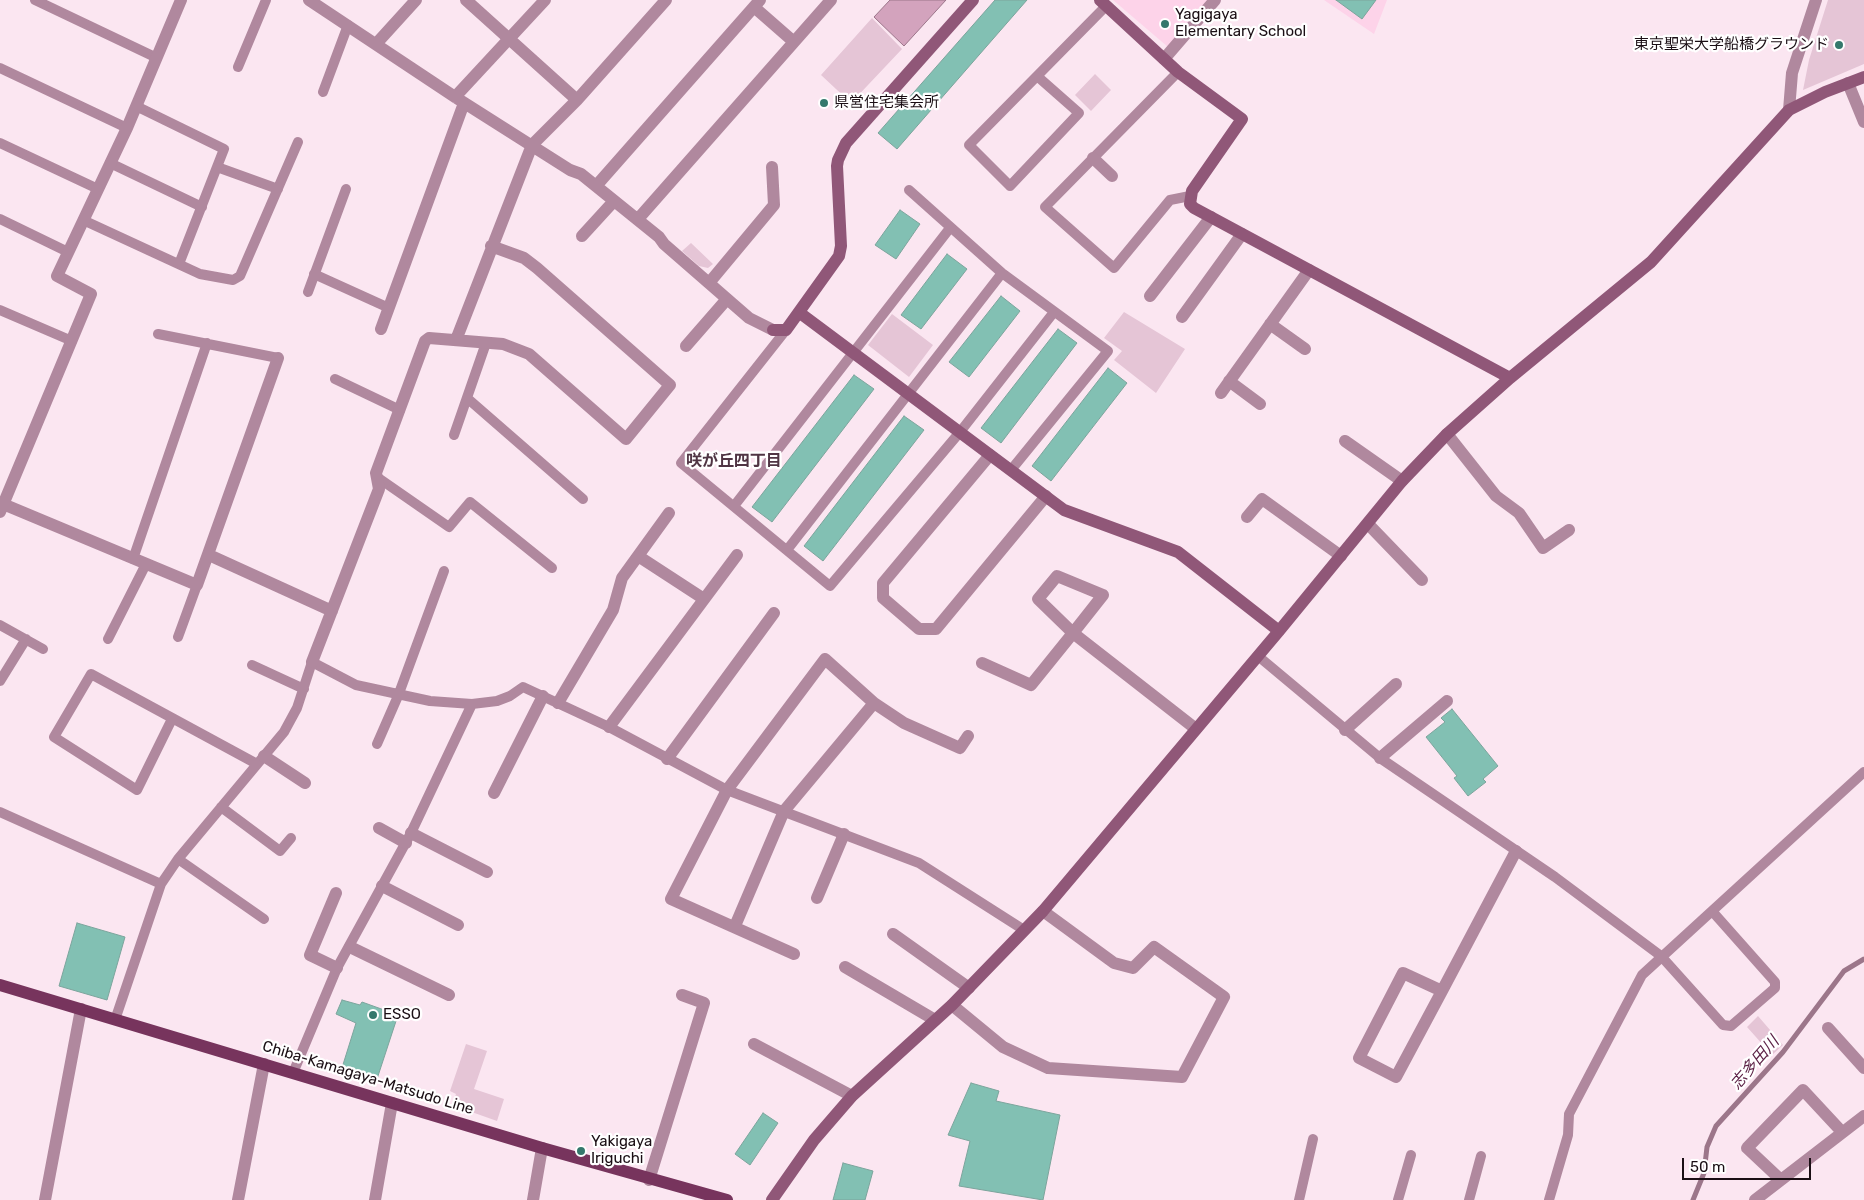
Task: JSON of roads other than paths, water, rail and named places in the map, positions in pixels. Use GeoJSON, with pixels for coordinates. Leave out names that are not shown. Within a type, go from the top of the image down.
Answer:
{"type":"FeatureCollection","features":[{"type":"Feature","properties":{"kind":"main road","name":"Chiba-Kamagaya-Matsudo Line"},"geometry":{"type":"LineString","coordinates":[[0,985],[649,1180],[727,1200]]}},
{"type":"Feature","properties":{"kind":"street"},"geometry":{"type":"LineString","coordinates":[[181,0],[127,128],[57,276],[92,294],[2,508],[197,586],[278,358]]}},
{"type":"Feature","properties":{"kind":"street"},"geometry":{"type":"LineString","coordinates":[[309,0],[459,100],[570,170],[581,174],[638,219],[749,318],[780,330],[800,313],[839,256],[841,246],[837,166],[846,144],[973,0]]}},
{"type":"Feature","properties":{"kind":"street"},"geometry":{"type":"LineString","coordinates":[[376,44],[416,0]]}},
{"type":"Feature","properties":{"kind":"street"},"geometry":{"type":"LineString","coordinates":[[466,0],[576,100]]}},
{"type":"Feature","properties":{"kind":"street"},"geometry":{"type":"LineString","coordinates":[[381,329],[459,100],[508,40],[545,0]]}},
{"type":"Feature","properties":{"kind":"street"},"geometry":{"type":"LineString","coordinates":[[456,340],[491,246],[532,145],[576,100],[666,0]]}},
{"type":"Feature","properties":{"kind":"street"},"geometry":{"type":"LineString","coordinates":[[638,219],[831,0]]}},
{"type":"Feature","properties":{"kind":"street"},"geometry":{"type":"LineString","coordinates":[[1164,59],[1216,0]]}},
{"type":"Feature","properties":{"kind":"street"},"geometry":{"type":"LineString","coordinates":[[1789,110],[1792,73],[1816,0]]}},
{"type":"Feature","properties":{"kind":"street"},"geometry":{"type":"LineString","coordinates":[[1103,3],[1178,72],[1242,120],[1190,196],[1190,204],[1242,234],[1510,378]]}},
{"type":"Feature","properties":{"kind":"street"},"geometry":{"type":"LineString","coordinates":[[596,186],[757,4],[794,42]]}},
{"type":"Feature","properties":{"kind":"street"},"geometry":{"type":"LineString","coordinates":[[772,1200],[814,1140],[852,1096],[952,1005],[1043,911],[1279,631],[1402,481],[1447,434],[1510,378],[1650,262],[1789,110],[1864,77]]}},
{"type":"Feature","properties":{"kind":"street"},"geometry":{"type":"LineString","coordinates":[[1848,83],[1864,122]]}},
{"type":"Feature","properties":{"kind":"street"},"geometry":{"type":"LineString","coordinates":[[1093,158],[1112,176]]}},
{"type":"Feature","properties":{"kind":"street"},"geometry":{"type":"LineString","coordinates":[[709,283],[774,204],[772,167]]}},
{"type":"Feature","properties":{"kind":"street"},"geometry":{"type":"LineString","coordinates":[[582,236],[614,200]]}},
{"type":"Feature","properties":{"kind":"street"},"geometry":{"type":"LineString","coordinates":[[1150,296],[1211,217]]}},
{"type":"Feature","properties":{"kind":"street"},"geometry":{"type":"LineString","coordinates":[[1182,317],[1242,234]]}},
{"type":"Feature","properties":{"kind":"street"},"geometry":{"type":"LineString","coordinates":[[312,662],[378,489],[376,473],[425,341],[428,338],[504,344],[529,354],[626,439],[670,386],[537,268],[524,258],[491,246]]}},
{"type":"Feature","properties":{"kind":"street"},"geometry":{"type":"LineString","coordinates":[[1221,393],[1310,270]]}},
{"type":"Feature","properties":{"kind":"street"},"geometry":{"type":"LineString","coordinates":[[686,346],[727,299]]}},
{"type":"Feature","properties":{"kind":"street"},"geometry":{"type":"LineString","coordinates":[[800,313],[1064,510],[1178,552],[1279,631]]}},
{"type":"Feature","properties":{"kind":"street"},"geometry":{"type":"LineString","coordinates":[[1270,324],[1305,349]]}},
{"type":"Feature","properties":{"kind":"street"},"geometry":{"type":"LineString","coordinates":[[1229,382],[1260,404]]}},
{"type":"Feature","properties":{"kind":"street"},"geometry":{"type":"LineString","coordinates":[[1447,434],[1496,496],[1519,513],[1543,548],[1569,530]]}},
{"type":"Feature","properties":{"kind":"street"},"geometry":{"type":"LineString","coordinates":[[1345,441],[1402,481]]}},
{"type":"Feature","properties":{"kind":"street"},"geometry":{"type":"LineString","coordinates":[[990,454],[883,583],[883,598],[919,629],[936,629],[1046,496]]}},
{"type":"Feature","properties":{"kind":"street"},"geometry":{"type":"LineString","coordinates":[[1247,517],[1262,499],[1341,556]]}},
{"type":"Feature","properties":{"kind":"street"},"geometry":{"type":"LineString","coordinates":[[558,703],[613,610],[622,578],[669,513]]}},
{"type":"Feature","properties":{"kind":"street"},"geometry":{"type":"LineString","coordinates":[[1368,524],[1422,580]]}},
{"type":"Feature","properties":{"kind":"street"},"geometry":{"type":"LineString","coordinates":[[209,555],[332,611]]}},
{"type":"Feature","properties":{"kind":"street"},"geometry":{"type":"LineString","coordinates":[[609,727],[736,555]]}},
{"type":"Feature","properties":{"kind":"street"},"geometry":{"type":"LineString","coordinates":[[638,556],[704,599]]}},
{"type":"Feature","properties":{"kind":"street"},"geometry":{"type":"LineString","coordinates":[[982,663],[1031,684],[1073,634],[1103,595],[1057,576],[1038,599],[1073,634],[1196,729]]}},
{"type":"Feature","properties":{"kind":"street"},"geometry":{"type":"LineString","coordinates":[[666,759],[774,613]]}},
{"type":"Feature","properties":{"kind":"street"},"geometry":{"type":"LineString","coordinates":[[794,954],[671,899],[728,790],[825,659],[874,703],[904,723],[960,748],[968,736]]}},
{"type":"Feature","properties":{"kind":"street"},"geometry":{"type":"LineString","coordinates":[[1345,730],[1396,684]]}},
{"type":"Feature","properties":{"kind":"street"},"geometry":{"type":"LineString","coordinates":[[494,793],[544,696]]}},
{"type":"Feature","properties":{"kind":"street"},"geometry":{"type":"LineString","coordinates":[[1380,758],[1447,700]]}},
{"type":"Feature","properties":{"kind":"street"},"geometry":{"type":"LineString","coordinates":[[735,926],[784,811],[874,703]]}},
{"type":"Feature","properties":{"kind":"street"},"geometry":{"type":"LineString","coordinates":[[261,760],[305,783]]}},
{"type":"Feature","properties":{"kind":"street"},"geometry":{"type":"LineString","coordinates":[[378,828],[409,838],[487,872]]}},
{"type":"Feature","properties":{"kind":"street"},"geometry":{"type":"LineString","coordinates":[[817,898],[844,834]]}},
{"type":"Feature","properties":{"kind":"street"},"geometry":{"type":"LineString","coordinates":[[1442,991],[1402,973],[1359,1058],[1396,1077],[1442,991],[1516,851]]}},
{"type":"Feature","properties":{"kind":"street"},"geometry":{"type":"LineString","coordinates":[[382,886],[458,925]]}},
{"type":"Feature","properties":{"kind":"street"},"geometry":{"type":"LineString","coordinates":[[336,893],[310,954],[337,968]]}},
{"type":"Feature","properties":{"kind":"street"},"geometry":{"type":"LineString","coordinates":[[952,1005],[1003,1047],[1048,1068],[1182,1077],[1224,997],[1154,947],[1133,968],[1114,963],[1043,911]]}},
{"type":"Feature","properties":{"kind":"street"},"geometry":{"type":"LineString","coordinates":[[893,934],[969,988]]}},
{"type":"Feature","properties":{"kind":"street"},"geometry":{"type":"LineString","coordinates":[[350,946],[449,995]]}},
{"type":"Feature","properties":{"kind":"street"},"geometry":{"type":"LineString","coordinates":[[845,967],[935,1020]]}},
{"type":"Feature","properties":{"kind":"street"},"geometry":{"type":"LineString","coordinates":[[649,1180],[704,1003],[682,995]]}},
{"type":"Feature","properties":{"kind":"street"},"geometry":{"type":"LineString","coordinates":[[45,1200],[80,1009]]}},
{"type":"Feature","properties":{"kind":"street"},"geometry":{"type":"LineString","coordinates":[[1828,1028],[1864,1068]]}},
{"type":"Feature","properties":{"kind":"street"},"geometry":{"type":"LineString","coordinates":[[754,1044],[852,1096]]}},
{"type":"Feature","properties":{"kind":"street"},"geometry":{"type":"LineString","coordinates":[[238,1200],[264,1064]]}},
{"type":"Feature","properties":{"kind":"street"},"geometry":{"type":"LineString","coordinates":[[1780,1179],[1747,1148],[1803,1090],[1842,1132]]}},
{"type":"Feature","properties":{"kind":"street"},"geometry":{"type":"LineString","coordinates":[[375,1200],[392,1103]]}},
{"type":"Feature","properties":{"kind":"street"},"geometry":{"type":"LineString","coordinates":[[1755,1200],[1864,1116]]}},
{"type":"Feature","properties":{"kind":"street"},"geometry":{"type":"LineString","coordinates":[[533,1200],[542,1148]]}},
{"type":"Feature","properties":{"kind":"lane"},"geometry":{"type":"LineString","coordinates":[[35,0],[157,58]]}},
{"type":"Feature","properties":{"kind":"lane"},"geometry":{"type":"LineString","coordinates":[[238,67],[266,0]]}},
{"type":"Feature","properties":{"kind":"lane"},"geometry":{"type":"LineString","coordinates":[[1037,76],[1079,113],[1010,186],[969,145],[1037,76],[1103,3]]}},
{"type":"Feature","properties":{"kind":"lane"},"geometry":{"type":"LineString","coordinates":[[323,92],[348,25]]}},
{"type":"Feature","properties":{"kind":"lane"},"geometry":{"type":"LineString","coordinates":[[0,68],[127,128]]}},
{"type":"Feature","properties":{"kind":"lane"},"geometry":{"type":"LineString","coordinates":[[1178,72],[1045,207],[1114,268],[1170,200],[1190,196]]}},
{"type":"Feature","properties":{"kind":"lane"},"geometry":{"type":"LineString","coordinates":[[136,106],[224,149],[179,264]]}},
{"type":"Feature","properties":{"kind":"lane"},"geometry":{"type":"LineString","coordinates":[[83,220],[200,274],[233,280],[240,276],[298,142]]}},
{"type":"Feature","properties":{"kind":"lane"},"geometry":{"type":"LineString","coordinates":[[0,143],[98,189]]}},
{"type":"Feature","properties":{"kind":"lane"},"geometry":{"type":"LineString","coordinates":[[110,163],[202,206]]}},
{"type":"Feature","properties":{"kind":"lane"},"geometry":{"type":"LineString","coordinates":[[217,167],[278,189]]}},
{"type":"Feature","properties":{"kind":"lane"},"geometry":{"type":"LineString","coordinates":[[308,292],[346,189]]}},
{"type":"Feature","properties":{"kind":"lane"},"geometry":{"type":"LineString","coordinates":[[909,190],[1002,273],[1108,351],[1011,470]]}},
{"type":"Feature","properties":{"kind":"lane"},"geometry":{"type":"LineString","coordinates":[[0,220],[68,252]]}},
{"type":"Feature","properties":{"kind":"lane"},"geometry":{"type":"LineString","coordinates":[[734,506],[950,228]]}},
{"type":"Feature","properties":{"kind":"lane"},"geometry":{"type":"LineString","coordinates":[[787,550],[1002,273]]}},
{"type":"Feature","properties":{"kind":"lane"},"geometry":{"type":"LineString","coordinates":[[314,274],[389,308]]}},
{"type":"Feature","properties":{"kind":"lane"},"geometry":{"type":"LineString","coordinates":[[0,310],[72,342]]}},
{"type":"Feature","properties":{"kind":"lane"},"geometry":{"type":"LineString","coordinates":[[780,330],[681,463],[830,586],[960,432],[1054,312]]}},
{"type":"Feature","properties":{"kind":"lane"},"geometry":{"type":"LineString","coordinates":[[158,334],[278,358]]}},
{"type":"Feature","properties":{"kind":"lane"},"geometry":{"type":"LineString","coordinates":[[454,435],[486,343]]}},
{"type":"Feature","properties":{"kind":"lane"},"geometry":{"type":"LineString","coordinates":[[133,559],[207,344]]}},
{"type":"Feature","properties":{"kind":"lane"},"geometry":{"type":"LineString","coordinates":[[335,380],[400,410]]}},
{"type":"Feature","properties":{"kind":"lane"},"geometry":{"type":"LineString","coordinates":[[467,398],[582,499]]}},
{"type":"Feature","properties":{"kind":"lane"},"geometry":{"type":"LineString","coordinates":[[377,477],[449,527],[470,502],[552,568]]}},
{"type":"Feature","properties":{"kind":"lane"},"geometry":{"type":"LineString","coordinates":[[108,639],[146,564]]}},
{"type":"Feature","properties":{"kind":"lane"},"geometry":{"type":"LineString","coordinates":[[377,744],[398,696],[444,571]]}},
{"type":"Feature","properties":{"kind":"lane"},"geometry":{"type":"LineString","coordinates":[[178,637],[197,586]]}},
{"type":"Feature","properties":{"kind":"lane"},"geometry":{"type":"LineString","coordinates":[[0,625],[43,649]]}},
{"type":"Feature","properties":{"kind":"lane"},"geometry":{"type":"LineString","coordinates":[[0,681],[26,640]]}},
{"type":"Feature","properties":{"kind":"lane"},"geometry":{"type":"LineString","coordinates":[[1258,656],[1380,758],[1516,851],[1661,956],[1723,1025],[1732,1026],[1775,988],[1775,982],[1712,911]]}},
{"type":"Feature","properties":{"kind":"lane"},"geometry":{"type":"LineString","coordinates":[[114,1020],[161,884],[178,859],[284,732],[297,708],[312,662],[356,685],[398,696],[472,704],[497,701],[510,696],[523,687],[609,727],[666,759],[728,790],[919,863],[1024,930]]}},
{"type":"Feature","properties":{"kind":"lane"},"geometry":{"type":"LineString","coordinates":[[252,665],[304,688]]}},
{"type":"Feature","properties":{"kind":"lane"},"geometry":{"type":"LineString","coordinates":[[172,719],[137,790],[54,737],[91,674],[172,719],[261,760]]}},
{"type":"Feature","properties":{"kind":"lane"},"geometry":{"type":"LineString","coordinates":[[293,1073],[337,968],[409,838],[472,704]]}},
{"type":"Feature","properties":{"kind":"lane"},"geometry":{"type":"LineString","coordinates":[[1549,1200],[1568,1135],[1569,1114],[1642,975],[1864,772]]}},
{"type":"Feature","properties":{"kind":"lane"},"geometry":{"type":"LineString","coordinates":[[221,807],[280,851],[291,838]]}},
{"type":"Feature","properties":{"kind":"lane"},"geometry":{"type":"LineString","coordinates":[[0,812],[161,884]]}},
{"type":"Feature","properties":{"kind":"lane"},"geometry":{"type":"LineString","coordinates":[[178,859],[264,918]]}},
{"type":"Feature","properties":{"kind":"lane"},"geometry":{"type":"LineString","coordinates":[[1299,1200],[1313,1139]]}},
{"type":"Feature","properties":{"kind":"lane"},"geometry":{"type":"LineString","coordinates":[[1398,1200],[1411,1155]]}},
{"type":"Feature","properties":{"kind":"lane"},"geometry":{"type":"LineString","coordinates":[[1469,1200],[1481,1156]]}},
{"type":"Feature","properties":{"kind":"waterway","name":"志多田川"},"geometry":{"type":"LineString","coordinates":[[1693,1200],[1704,1173],[1707,1147],[1716,1126],[1783,1052],[1844,971],[1864,959]]}},
{"type":"Feature","properties":{"kind":"place","name":"Yagigaya Elementary School"},"geometry":{"type":"Point","coordinates":[1165,24]}},
{"type":"Feature","properties":{"kind":"place","name":"東京聖栄大学船橋グラウンド"},"geometry":{"type":"Point","coordinates":[1839,45]}},
{"type":"Feature","properties":{"kind":"place","name":"県営住宅集会所"},"geometry":{"type":"Point","coordinates":[824,103]}},
{"type":"Feature","properties":{"kind":"place","name":"ESSO"},"geometry":{"type":"Point","coordinates":[373,1015]}},
{"type":"Feature","properties":{"kind":"place","name":"Yakigaya Iriguchi"},"geometry":{"type":"Point","coordinates":[581,1151]}},
{"type":"Feature","properties":{"kind":"district","name":"咲が丘四丁目"},"geometry":{"type":"Point","coordinates":[734,461]}}]}
